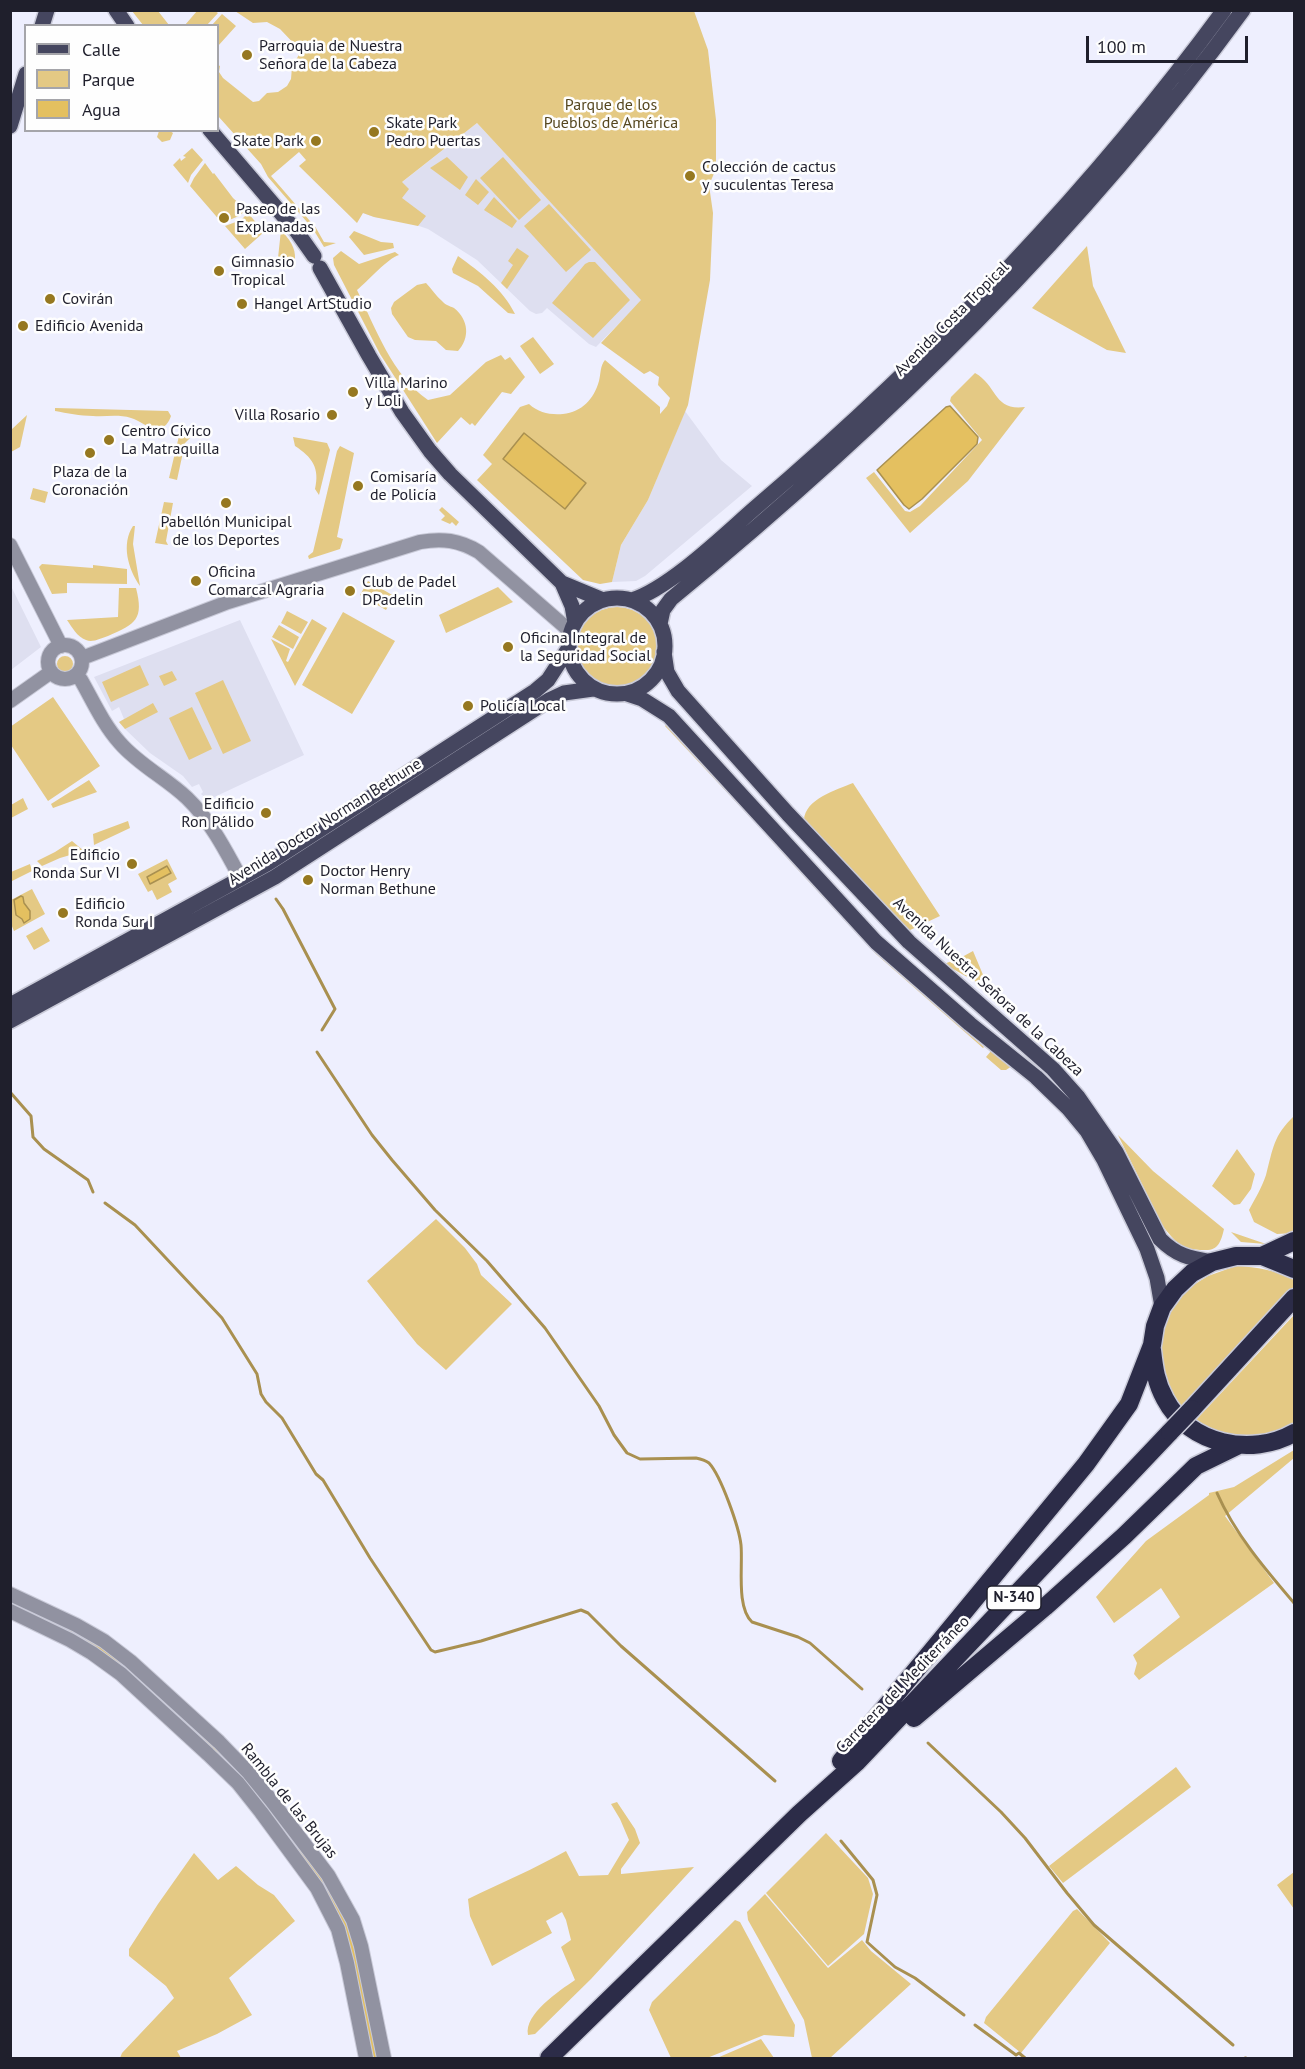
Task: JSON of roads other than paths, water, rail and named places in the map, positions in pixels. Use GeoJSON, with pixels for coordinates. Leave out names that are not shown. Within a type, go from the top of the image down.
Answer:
{"type":"FeatureCollection","features":[{"type":"Feature","properties":{"kind":"highway"},"geometry":{"type":"LineString","coordinates":[[1262,1256],[1294,1241]]}},
{"type":"Feature","properties":{"kind":"highway"},"geometry":{"type":"LineString","coordinates":[[799,1814],[818,1786],[855,1745],[1086,1464],[1129,1404],[1152,1345],[1155,1326],[1162,1307],[1175,1289],[1192,1273],[1212,1262],[1236,1256],[1262,1256],[1294,1269]]}},
{"type":"Feature","properties":{"kind":"highway","name":"Carretera del Mediterráneo"},"geometry":{"type":"LineString","coordinates":[[549,2058],[799,1814],[857,1762],[1192,1409],[1294,1298]]}},
{"type":"Feature","properties":{"kind":"highway"},"geometry":{"type":"LineString","coordinates":[[1152,1345],[1154,1374],[1166,1401],[1184,1423],[1209,1438],[1237,1446]]}},
{"type":"Feature","properties":{"kind":"highway"},"geometry":{"type":"LineString","coordinates":[[857,1762],[879,1749],[1045,1607],[1124,1536],[1196,1466],[1237,1446],[1270,1443],[1294,1433]]}},
{"type":"Feature","properties":{"kind":"main road"},"geometry":{"type":"LineString","coordinates":[[116,10],[126,24]]}},
{"type":"Feature","properties":{"kind":"main road","name":"Avenida Costa Tropical"},"geometry":{"type":"LineString","coordinates":[[632,600],[654,591],[725,534],[807,464],[910,368],[1002,274],[1077,192],[1143,115],[1224,10]]}},
{"type":"Feature","properties":{"kind":"main road","name":"Avenida Costa Tropical"},"geometry":{"type":"LineString","coordinates":[[660,624],[663,610],[671,598],[861,435],[1012,284],[1131,153],[1243,10]]}},
{"type":"Feature","properties":{"kind":"main road"},"geometry":{"type":"LineString","coordinates":[[10,126],[24,80]]}},
{"type":"Feature","properties":{"kind":"main road"},"geometry":{"type":"LineString","coordinates":[[212,132],[297,232],[317,262],[402,412],[430,451],[450,474],[562,583],[603,600]]}},
{"type":"Feature","properties":{"kind":"main road"},"geometry":{"type":"LineString","coordinates":[[562,583],[572,606],[573,628]]}},
{"type":"Feature","properties":{"kind":"main road"},"geometry":{"type":"LineString","coordinates":[[618,598],[632,600],[647,609],[660,624],[664,652],[660,666],[652,679],[627,694],[605,693],[593,689],[581,679],[572,664],[568,648],[573,628],[583,611],[592,604],[618,598]]}},
{"type":"Feature","properties":{"kind":"main road","name":"Avenida Doctor Norman Bethune"},"geometry":{"type":"LineString","coordinates":[[10,1005],[241,879],[323,828],[536,691],[548,680],[568,648]]}},
{"type":"Feature","properties":{"kind":"main road","name":"Avenida Nuestra Señora de la Cabeza"},"geometry":{"type":"LineString","coordinates":[[664,652],[667,672],[678,692],[788,814],[909,942],[1016,1035],[1053,1069],[1078,1097],[1116,1152],[1160,1239],[1171,1250],[1184,1257],[1212,1262]]}},
{"type":"Feature","properties":{"kind":"main road","name":"Avenida Doctor Norman Bethune"},"geometry":{"type":"LineString","coordinates":[[10,1021],[274,877],[549,700],[564,693],[593,689]]}},
{"type":"Feature","properties":{"kind":"main road","name":"Avenida Nuestra Señora de la Cabeza"},"geometry":{"type":"LineString","coordinates":[[627,694],[642,699],[669,716],[876,942],[970,1024],[1036,1077],[1068,1108],[1087,1131],[1104,1160],[1142,1239],[1157,1278],[1162,1307]]}},
{"type":"Feature","properties":{"kind":"street"},"geometry":{"type":"LineString","coordinates":[[82,658],[228,602],[420,542],[439,539],[468,545],[479,552],[573,628]]}},
{"type":"Feature","properties":{"kind":"street"},"geometry":{"type":"LineString","coordinates":[[11,548],[61,646]]}},
{"type":"Feature","properties":{"kind":"street"},"geometry":{"type":"LineString","coordinates":[[61,646],[72,646],[82,658],[81,668],[76,675],[66,680],[60,679],[51,672],[48,662],[56,648],[61,646]]}},
{"type":"Feature","properties":{"kind":"street"},"geometry":{"type":"LineString","coordinates":[[10,701],[51,672]]}},
{"type":"Feature","properties":{"kind":"street"},"geometry":{"type":"LineString","coordinates":[[76,675],[105,724],[120,743],[196,807],[241,879]]}},
{"type":"Feature","properties":{"kind":"street","name":"Rambla de las Brujas"},"geometry":{"type":"LineString","coordinates":[[10,1594],[76,1625],[104,1641],[130,1661],[219,1742],[271,1800],[328,1875],[353,1920],[361,1946],[384,2058]]}},
{"type":"Feature","properties":{"kind":"street","name":"Rambla de las Brujas"},"geometry":{"type":"LineString","coordinates":[[10,1611],[70,1640],[121,1674],[238,1783],[317,1888],[338,1929],[366,2058]]}},
{"type":"Feature","properties":{"kind":"water"},"geometry":{"type":"Polygon","coordinates":[[[950,406],[978,437],[977,444],[909,509],[877,470],[946,407],[950,406]]]}},
{"type":"Feature","properties":{"kind":"water"},"geometry":{"type":"Polygon","coordinates":[[[524,433],[586,483],[565,509],[503,459],[524,433]]]}},
{"type":"Feature","properties":{"kind":"water"},"geometry":{"type":"Polygon","coordinates":[[[167,866],[171,873],[150,884],[147,877],[167,866]]]}},
{"type":"Feature","properties":{"kind":"water"},"geometry":{"type":"Polygon","coordinates":[[[21,896],[30,911],[30,919],[24,923],[16,915],[14,900],[21,896]]]}},
{"type":"Feature","properties":{"kind":"water"},"geometry":{"type":"Polygon","coordinates":[[[10,1599],[108,1649],[235,1764],[328,1880],[350,1921],[381,2058],[370,2058],[346,1941],[306,1866],[141,1688],[11,1608],[10,1599]]]}},
{"type":"Feature","properties":{"kind":"waterway"},"geometry":{"type":"LineString","coordinates":[[276,899],[335,1009],[322,1030]]}},
{"type":"Feature","properties":{"kind":"waterway"},"geometry":{"type":"LineString","coordinates":[[317,1052],[372,1135],[392,1160],[435,1210],[487,1261],[545,1328],[599,1406],[614,1435],[627,1453],[640,1459],[696,1458],[709,1463],[724,1490],[737,1526],[741,1545],[742,1597],[747,1615],[752,1622],[810,1643],[862,1689]]}},
{"type":"Feature","properties":{"kind":"waterway"},"geometry":{"type":"LineString","coordinates":[[10,1092],[31,1116],[33,1137],[44,1149],[88,1180],[93,1192]]}},
{"type":"Feature","properties":{"kind":"waterway"},"geometry":{"type":"LineString","coordinates":[[105,1203],[135,1225],[222,1318],[257,1374],[261,1394],[266,1402],[282,1418],[431,1650],[435,1652],[481,1641],[581,1610],[588,1613],[621,1646],[775,1781]]}},
{"type":"Feature","properties":{"kind":"waterway"},"geometry":{"type":"LineString","coordinates":[[1217,1493],[1242,1537],[1294,1603]]}},
{"type":"Feature","properties":{"kind":"waterway"},"geometry":{"type":"LineString","coordinates":[[928,1743],[1025,1838],[1094,1925],[1233,2045]]}},
{"type":"Feature","properties":{"kind":"waterway"},"geometry":{"type":"LineString","coordinates":[[841,1841],[873,1880],[877,1895],[867,1942],[895,1967],[915,1978],[964,2015]]}},
{"type":"Feature","properties":{"kind":"waterway"},"geometry":{"type":"LineString","coordinates":[[975,2025],[1016,2055],[1019,2053],[1025,2058]]}},
{"type":"Feature","properties":{"kind":"place","name":"Parroquia de Nuestra Señora de la Cabeza"},"geometry":{"type":"Point","coordinates":[247,55]}},
{"type":"Feature","properties":{"kind":"place","name":"Skate Park Pedro Puertas"},"geometry":{"type":"Point","coordinates":[374,132]}},
{"type":"Feature","properties":{"kind":"place","name":"Skate Park"},"geometry":{"type":"Point","coordinates":[316,141]}},
{"type":"Feature","properties":{"kind":"place","name":"Colección de cactus y suculentas Teresa"},"geometry":{"type":"Point","coordinates":[690,176]}},
{"type":"Feature","properties":{"kind":"place","name":"Paseo de las Explanadas"},"geometry":{"type":"Point","coordinates":[224,218]}},
{"type":"Feature","properties":{"kind":"place","name":"Gimnasio Tropical"},"geometry":{"type":"Point","coordinates":[219,271]}},
{"type":"Feature","properties":{"kind":"place","name":"Covirán"},"geometry":{"type":"Point","coordinates":[50,299]}},
{"type":"Feature","properties":{"kind":"place","name":"Hangel ArtStudio"},"geometry":{"type":"Point","coordinates":[242,304]}},
{"type":"Feature","properties":{"kind":"place","name":"Edificio Avenida"},"geometry":{"type":"Point","coordinates":[23,326]}},
{"type":"Feature","properties":{"kind":"place","name":"Villa Marino y Loli"},"geometry":{"type":"Point","coordinates":[353,392]}},
{"type":"Feature","properties":{"kind":"place","name":"Villa Rosario"},"geometry":{"type":"Point","coordinates":[332,415]}},
{"type":"Feature","properties":{"kind":"place","name":"Centro Cívico La Matraquilla"},"geometry":{"type":"Point","coordinates":[109,440]}},
{"type":"Feature","properties":{"kind":"place","name":"Plaza de la Coronación"},"geometry":{"type":"Point","coordinates":[90,453]}},
{"type":"Feature","properties":{"kind":"place","name":"Comisaría de Policía"},"geometry":{"type":"Point","coordinates":[358,486]}},
{"type":"Feature","properties":{"kind":"place","name":"Pabellón Municipal de los Deportes"},"geometry":{"type":"Point","coordinates":[226,503]}},
{"type":"Feature","properties":{"kind":"place","name":"Oficina Comarcal Agraria"},"geometry":{"type":"Point","coordinates":[196,581]}},
{"type":"Feature","properties":{"kind":"place","name":"Club de Padel DPadelin"},"geometry":{"type":"Point","coordinates":[350,591]}},
{"type":"Feature","properties":{"kind":"place","name":"Oficina Integral de la Seguridad Social"},"geometry":{"type":"Point","coordinates":[508,647]}},
{"type":"Feature","properties":{"kind":"place","name":"Policía Local"},"geometry":{"type":"Point","coordinates":[468,706]}},
{"type":"Feature","properties":{"kind":"place","name":"Edificio Ron Pálido"},"geometry":{"type":"Point","coordinates":[266,813]}},
{"type":"Feature","properties":{"kind":"place","name":"Edificio Ronda Sur VI"},"geometry":{"type":"Point","coordinates":[132,864]}},
{"type":"Feature","properties":{"kind":"place","name":"Doctor Henry Norman Bethune"},"geometry":{"type":"Point","coordinates":[308,880]}},
{"type":"Feature","properties":{"kind":"place","name":"Edificio Ronda Sur I"},"geometry":{"type":"Point","coordinates":[63,913]}},
{"type":"Feature","properties":{"kind":"park label","name":"Parque de los Pueblos de América"},"geometry":{"type":"Point","coordinates":[611,114]}}]}
